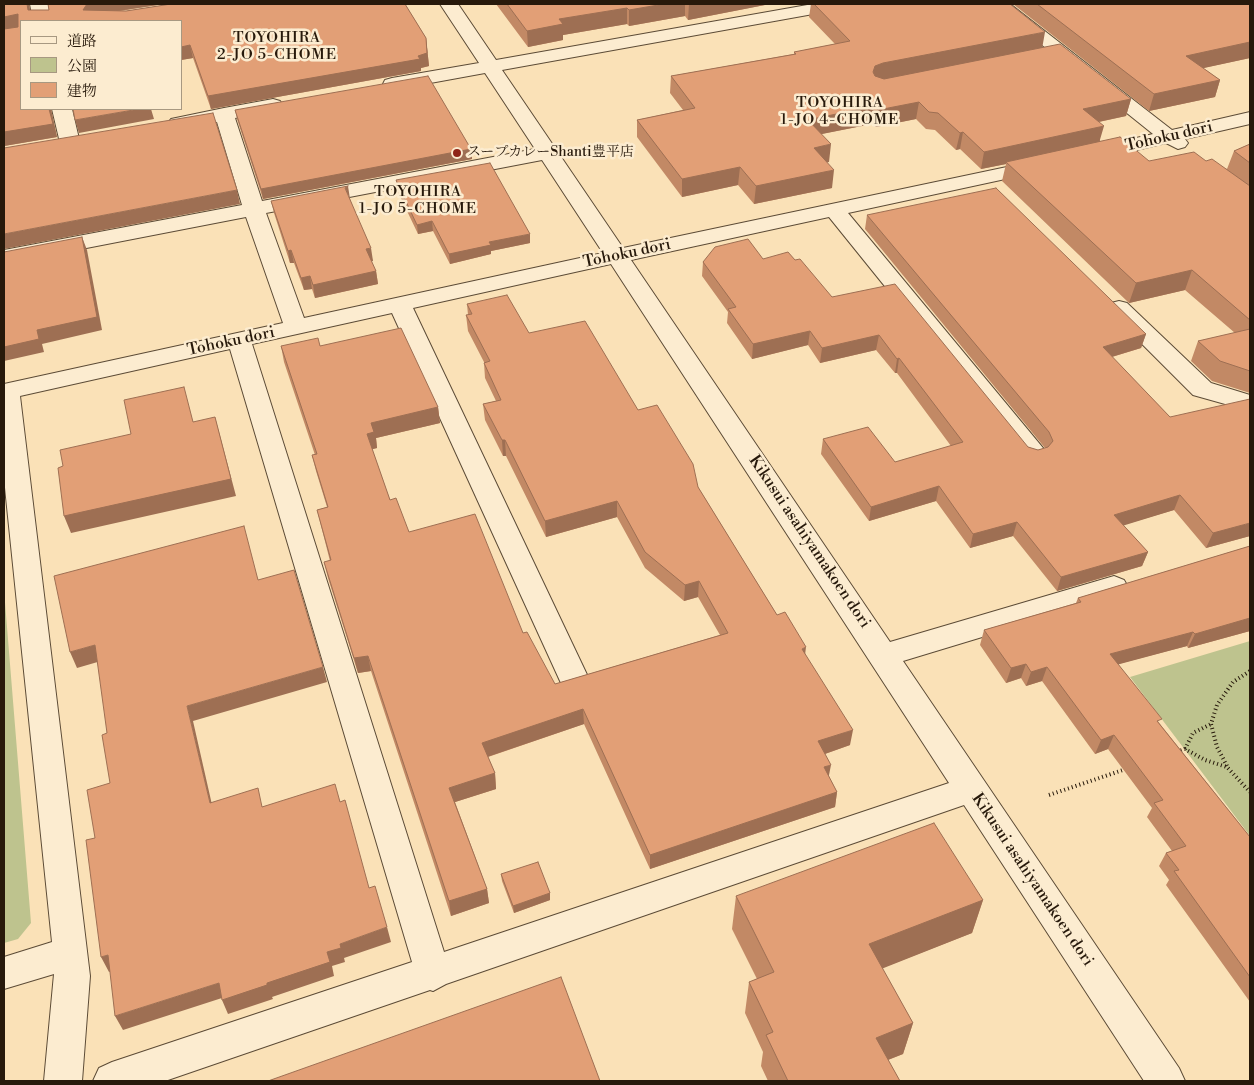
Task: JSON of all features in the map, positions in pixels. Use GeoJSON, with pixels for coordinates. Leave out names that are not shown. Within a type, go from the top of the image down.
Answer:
{"type":"FeatureCollection","features":[{"type":"Feature","properties":{"kind":"street"},"geometry":{"type":"LineString","coordinates":[[39,4],[42,20]]}},
{"type":"Feature","properties":{"kind":"street","name":"Kikusui asahiyamakoen dori"},"geometry":{"type":"LineString","coordinates":[[449,4],[1166,1081]]}},
{"type":"Feature","properties":{"kind":"street"},"geometry":{"type":"LineString","coordinates":[[376,87],[841,4]]}},
{"type":"Feature","properties":{"kind":"street"},"geometry":{"type":"LineString","coordinates":[[1000,4],[1194,155]]}},
{"type":"Feature","properties":{"kind":"street"},"geometry":{"type":"LineString","coordinates":[[1036,58],[1062,52]]}},
{"type":"Feature","properties":{"kind":"street"},"geometry":{"type":"LineString","coordinates":[[157,126],[291,102]]}},
{"type":"Feature","properties":{"kind":"street"},"geometry":{"type":"LineString","coordinates":[[62,110],[60,144],[89,139]]}},
{"type":"Feature","properties":{"kind":"street"},"geometry":{"type":"LineString","coordinates":[[224,114],[254,209],[296,328]]}},
{"type":"Feature","properties":{"kind":"street","name":"Tohoku dori"},"geometry":{"type":"LineString","coordinates":[[6,392],[616,256],[1067,160],[1250,118]]}},
{"type":"Feature","properties":{"kind":"street"},"geometry":{"type":"LineString","coordinates":[[4,258],[548,153]]}},
{"type":"Feature","properties":{"kind":"street"},"geometry":{"type":"LineString","coordinates":[[984,178],[1005,198]]}},
{"type":"Feature","properties":{"kind":"street"},"geometry":{"type":"LineString","coordinates":[[835,210],[1034,454]]}},
{"type":"Feature","properties":{"kind":"street"},"geometry":{"type":"LineString","coordinates":[[1104,294],[1202,389],[1250,403]]}},
{"type":"Feature","properties":{"kind":"street"},"geometry":{"type":"LineString","coordinates":[[400,304],[575,681]]}},
{"type":"Feature","properties":{"kind":"street"},"geometry":{"type":"LineString","coordinates":[[238,340],[433,974]]}},
{"type":"Feature","properties":{"kind":"street"},"geometry":{"type":"LineString","coordinates":[[6,392],[71,952],[72,976],[63,1081]]}},
{"type":"Feature","properties":{"kind":"street"},"geometry":{"type":"LineString","coordinates":[[884,655],[1137,581]]}},
{"type":"Feature","properties":{"kind":"street"},"geometry":{"type":"LineString","coordinates":[[112,1081],[433,974],[972,789]]}},
{"type":"Feature","properties":{"kind":"street"},"geometry":{"type":"LineString","coordinates":[[4,974],[71,952]]}},
{"type":"Feature","properties":{"kind":"path"},"geometry":{"type":"LineString","coordinates":[[1250,671],[1233,682],[1217,705],[1211,724],[1217,747],[1227,766],[1250,792]]}},
{"type":"Feature","properties":{"kind":"path"},"geometry":{"type":"LineString","coordinates":[[1176,752],[1184,749],[1192,733],[1211,724]]}},
{"type":"Feature","properties":{"kind":"path"},"geometry":{"type":"LineString","coordinates":[[1184,749],[1205,760],[1227,766]]}},
{"type":"Feature","properties":{"kind":"path"},"geometry":{"type":"LineString","coordinates":[[1049,795],[1130,767]]}},
{"type":"Feature","properties":{"kind":"green space"},"geometry":{"type":"Polygon","coordinates":[[[4,590],[31,923],[18,939],[4,943],[4,590]]]}},
{"type":"Feature","properties":{"kind":"green space"},"geometry":{"type":"Polygon","coordinates":[[[1250,641],[1250,836],[1130,677],[1250,641]]]}},
{"type":"Feature","properties":{"kind":"building"},"geometry":{"type":"Polygon","coordinates":[[[4,4],[27,4],[28,10],[49,10],[48,4],[87,4],[83,10],[126,11],[171,4],[405,4],[426,38],[427,53],[418,56],[420,59],[208,96],[190,45],[182,47],[182,20],[20,20],[20,110],[49,110],[53,124],[4,132],[4,29],[18,27],[18,14],[4,17],[4,4]]]}},
{"type":"Feature","properties":{"kind":"building"},"geometry":{"type":"Polygon","coordinates":[[[507,4],[664,4],[559,19],[563,24],[527,31],[507,4]]]}},
{"type":"Feature","properties":{"kind":"building"},"geometry":{"type":"Polygon","coordinates":[[[814,4],[1010,4],[1045,32],[883,63],[875,66],[873,72],[875,76],[884,79],[1060,44],[1131,99],[1083,109],[1104,126],[984,152],[963,132],[960,133],[938,113],[929,112],[919,102],[878,110],[874,106],[808,120],[831,144],[814,148],[834,170],[756,186],[740,167],[682,179],[637,120],[695,108],[671,76],[796,54],[794,52],[850,41],[814,4]]]}},
{"type":"Feature","properties":{"kind":"building"},"geometry":{"type":"Polygon","coordinates":[[[1037,4],[1250,4],[1250,42],[1186,56],[1220,80],[1154,94],[1037,4]]]}},
{"type":"Feature","properties":{"kind":"building"},"geometry":{"type":"Polygon","coordinates":[[[428,76],[471,149],[261,189],[235,110],[428,76]]]}},
{"type":"Feature","properties":{"kind":"building"},"geometry":{"type":"Polygon","coordinates":[[[73,110],[133,110],[75,120],[73,110]]]}},
{"type":"Feature","properties":{"kind":"building"},"geometry":{"type":"Polygon","coordinates":[[[213,113],[237,190],[4,234],[4,148],[213,113]]]}},
{"type":"Feature","properties":{"kind":"building"},"geometry":{"type":"Polygon","coordinates":[[[1120,137],[1149,161],[1194,152],[1206,161],[1212,159],[1250,186],[1250,320],[1192,270],[1136,283],[1006,162],[1120,137]]]}},
{"type":"Feature","properties":{"kind":"building"},"geometry":{"type":"Polygon","coordinates":[[[1250,144],[1250,163],[1234,151],[1250,144]]]}},
{"type":"Feature","properties":{"kind":"building"},"geometry":{"type":"Polygon","coordinates":[[[490,163],[530,234],[489,242],[491,245],[449,254],[432,221],[417,225],[396,180],[490,163]]]}},
{"type":"Feature","properties":{"kind":"building"},"geometry":{"type":"Polygon","coordinates":[[[348,186],[345,188],[371,248],[366,249],[376,271],[313,285],[310,276],[301,278],[291,250],[288,251],[271,201],[348,186]]]}},
{"type":"Feature","properties":{"kind":"building"},"geometry":{"type":"Polygon","coordinates":[[[996,188],[1146,334],[1103,347],[1170,417],[1250,399],[1250,523],[1213,533],[1180,495],[1114,515],[1148,552],[1061,577],[1017,522],[973,534],[939,486],[871,507],[823,439],[868,427],[895,462],[963,442],[899,358],[897,359],[879,335],[822,348],[810,331],[753,344],[728,309],[736,307],[703,262],[715,247],[748,239],[763,259],[788,252],[795,260],[800,259],[832,297],[895,284],[1028,447],[1038,450],[1048,447],[1053,441],[1049,432],[867,215],[996,188]]]}},
{"type":"Feature","properties":{"kind":"building"},"geometry":{"type":"Polygon","coordinates":[[[82,237],[97,317],[37,330],[39,339],[4,347],[4,252],[82,237]]]}},
{"type":"Feature","properties":{"kind":"building"},"geometry":{"type":"Polygon","coordinates":[[[507,295],[529,333],[585,321],[638,410],[657,405],[693,464],[698,487],[777,615],[785,612],[806,647],[802,649],[853,730],[818,741],[831,765],[824,767],[837,792],[650,855],[583,709],[482,743],[495,773],[449,788],[487,889],[449,901],[368,656],[354,658],[324,562],[331,560],[317,510],[328,507],[312,455],[317,454],[281,346],[318,338],[320,346],[401,328],[438,407],[371,423],[374,432],[367,434],[390,500],[396,498],[409,532],[475,514],[523,633],[527,632],[555,684],[728,633],[699,581],[685,585],[645,552],[617,501],[545,521],[505,440],[502,440],[483,404],[501,400],[484,363],[490,361],[466,315],[472,314],[467,304],[507,295]]]}},
{"type":"Feature","properties":{"kind":"building"},"geometry":{"type":"Polygon","coordinates":[[[1250,329],[1250,371],[1220,361],[1198,341],[1250,329]]]}},
{"type":"Feature","properties":{"kind":"building"},"geometry":{"type":"Polygon","coordinates":[[[184,387],[193,422],[215,417],[231,479],[64,516],[58,468],[63,466],[60,450],[131,434],[124,400],[184,387]]]}},
{"type":"Feature","properties":{"kind":"building"},"geometry":{"type":"Polygon","coordinates":[[[244,526],[258,580],[294,570],[323,667],[187,706],[210,803],[258,788],[262,807],[335,784],[340,802],[345,800],[369,888],[375,886],[387,927],[340,944],[341,948],[327,952],[330,962],[222,1000],[219,983],[115,1016],[108,955],[101,957],[86,840],[95,838],[87,790],[110,783],[102,735],[107,733],[95,645],[70,652],[54,576],[244,526]]]}},
{"type":"Feature","properties":{"kind":"building"},"geometry":{"type":"Polygon","coordinates":[[[1250,546],[1250,618],[1195,634],[1193,632],[1110,654],[1162,719],[1157,721],[1250,837],[1250,977],[1174,871],[1179,870],[1166,853],[1186,846],[1154,803],[1163,800],[1114,735],[1101,740],[1047,667],[1031,672],[1026,664],[1011,668],[984,630],[1081,602],[1078,598],[1250,546]]]}},
{"type":"Feature","properties":{"kind":"building"},"geometry":{"type":"Polygon","coordinates":[[[934,823],[983,900],[869,944],[913,1023],[876,1038],[900,1081],[788,1081],[766,1035],[773,1032],[749,982],[774,972],[736,896],[934,823]]]}},
{"type":"Feature","properties":{"kind":"building"},"geometry":{"type":"Polygon","coordinates":[[[538,862],[550,893],[513,906],[501,874],[538,862]]]}},
{"type":"Feature","properties":{"kind":"building"},"geometry":{"type":"Polygon","coordinates":[[[561,977],[600,1081],[268,1081],[561,977]]]}},
{"type":"Feature","properties":{"kind":"place","name":"スープカレーShanti豊平店"},"geometry":{"type":"Point","coordinates":[457,153]}},
{"type":"Feature","properties":{"kind":"district","name":"TOYOHIRA 2-JO 5-CHOME"},"geometry":{"type":"Point","coordinates":[277,46]}},
{"type":"Feature","properties":{"kind":"district","name":"TOYOHIRA 1-JO 4-CHOME"},"geometry":{"type":"Point","coordinates":[840,112]}},
{"type":"Feature","properties":{"kind":"district","name":"TOYOHIRA 1-JO 5-CHOME"},"geometry":{"type":"Point","coordinates":[418,200]}}]}
